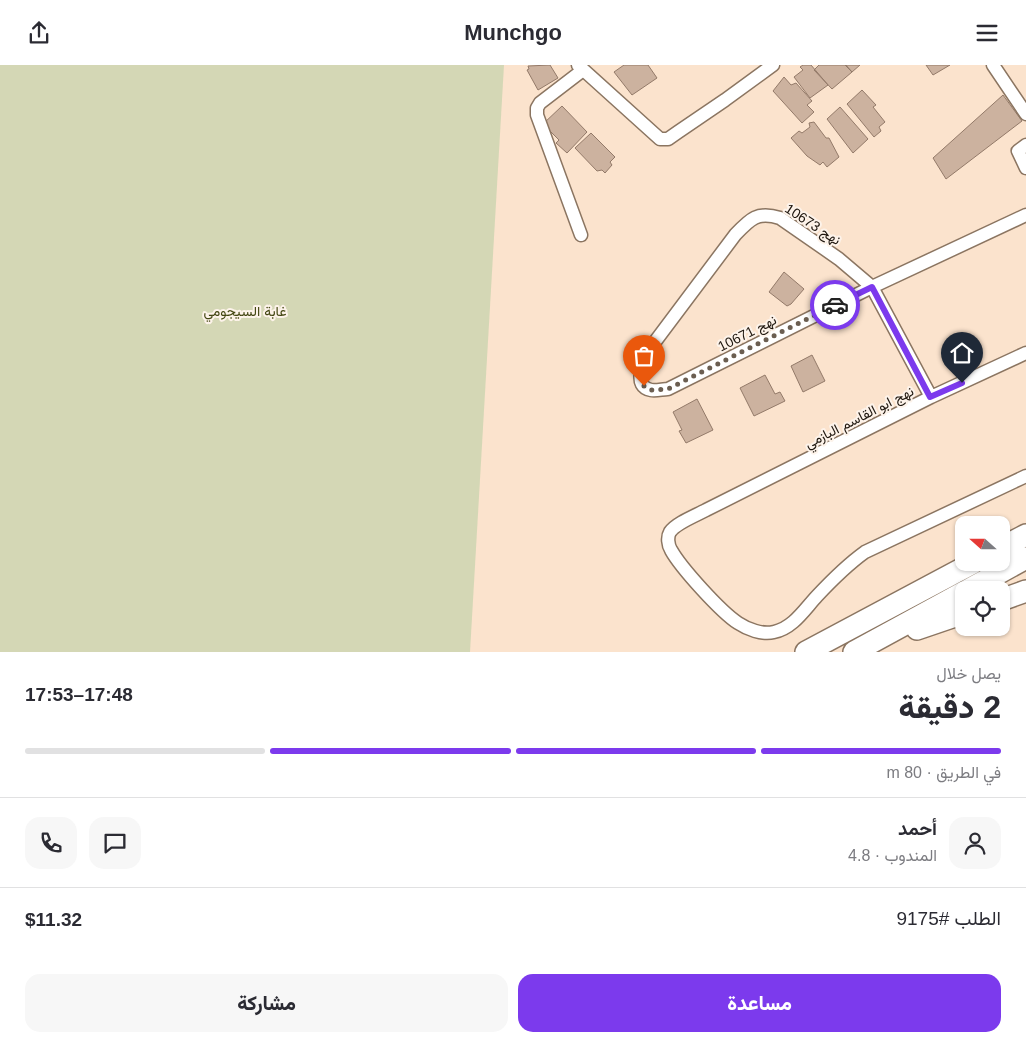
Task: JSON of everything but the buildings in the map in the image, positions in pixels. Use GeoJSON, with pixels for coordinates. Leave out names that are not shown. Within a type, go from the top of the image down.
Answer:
{"type":"FeatureCollection","features":[{"type":"Feature","properties":{"kind":"highway"},"geometry":{"type":"LineString","coordinates":[[1010,543],[1026,535]]}},
{"type":"Feature","properties":{"kind":"highway"},"geometry":{"type":"LineString","coordinates":[[984,581],[1026,558]]}},
{"type":"Feature","properties":{"kind":"highway"},"geometry":{"type":"LineString","coordinates":[[806,652],[958,571]]}},
{"type":"Feature","properties":{"kind":"highway"},"geometry":{"type":"LineString","coordinates":[[1010,597],[1026,591]]}},
{"type":"Feature","properties":{"kind":"highway"},"geometry":{"type":"LineString","coordinates":[[860,649],[955,597]]}},
{"type":"Feature","properties":{"kind":"highway"},"geometry":{"type":"LineString","coordinates":[[860,649],[955,616]]}},
{"type":"Feature","properties":{"kind":"street"},"geometry":{"type":"LineString","coordinates":[[993,65],[1026,114]]}},
{"type":"Feature","properties":{"kind":"street"},"geometry":{"type":"LineString","coordinates":[[581,235],[537,115],[537,108],[540,103],[580,67],[660,139],[668,139],[770,66]]}},
{"type":"Feature","properties":{"kind":"street"},"geometry":{"type":"LineString","coordinates":[[1026,145],[1019,148],[1018,153],[1026,168]]}},
{"type":"Feature","properties":{"kind":"street","name":"نهج 10673"},"geometry":{"type":"LineString","coordinates":[[735,235],[750,220],[762,215],[780,218],[839,259],[872,287]]}},
{"type":"Feature","properties":{"kind":"street","name":"نهج 10671"},"geometry":{"type":"LineString","coordinates":[[735,235],[651,347],[641,369],[640,378],[644,386],[650,390],[668,389],[872,287],[1026,215]]}},
{"type":"Feature","properties":{"kind":"street"},"geometry":{"type":"LineString","coordinates":[[872,287],[930,397]]}},
{"type":"Feature","properties":{"kind":"street","name":"نهج ابو القاسم البازمي"},"geometry":{"type":"LineString","coordinates":[[1026,353],[930,397],[706,510],[670,531],[668,538],[670,549],[701,587],[736,621],[751,629],[773,633],[788,627],[852,561],[864,552],[1026,476]]}},
{"type":"Feature","properties":{"kind":"green space","name":"غابة السيجومي"},"geometry":{"type":"Polygon","coordinates":[[[0,65],[504,65],[470,652],[0,652],[0,65]]]}},
{"type":"Feature","properties":{"kind":"way so far"},"geometry":{"type":"LineString","coordinates":[[644,386],[650,390],[668,389],[835,305]]}},
{"type":"Feature","properties":{"kind":"route"},"geometry":{"type":"LineString","coordinates":[[835,305],[872,287],[930,397],[962,383]]}}]}
